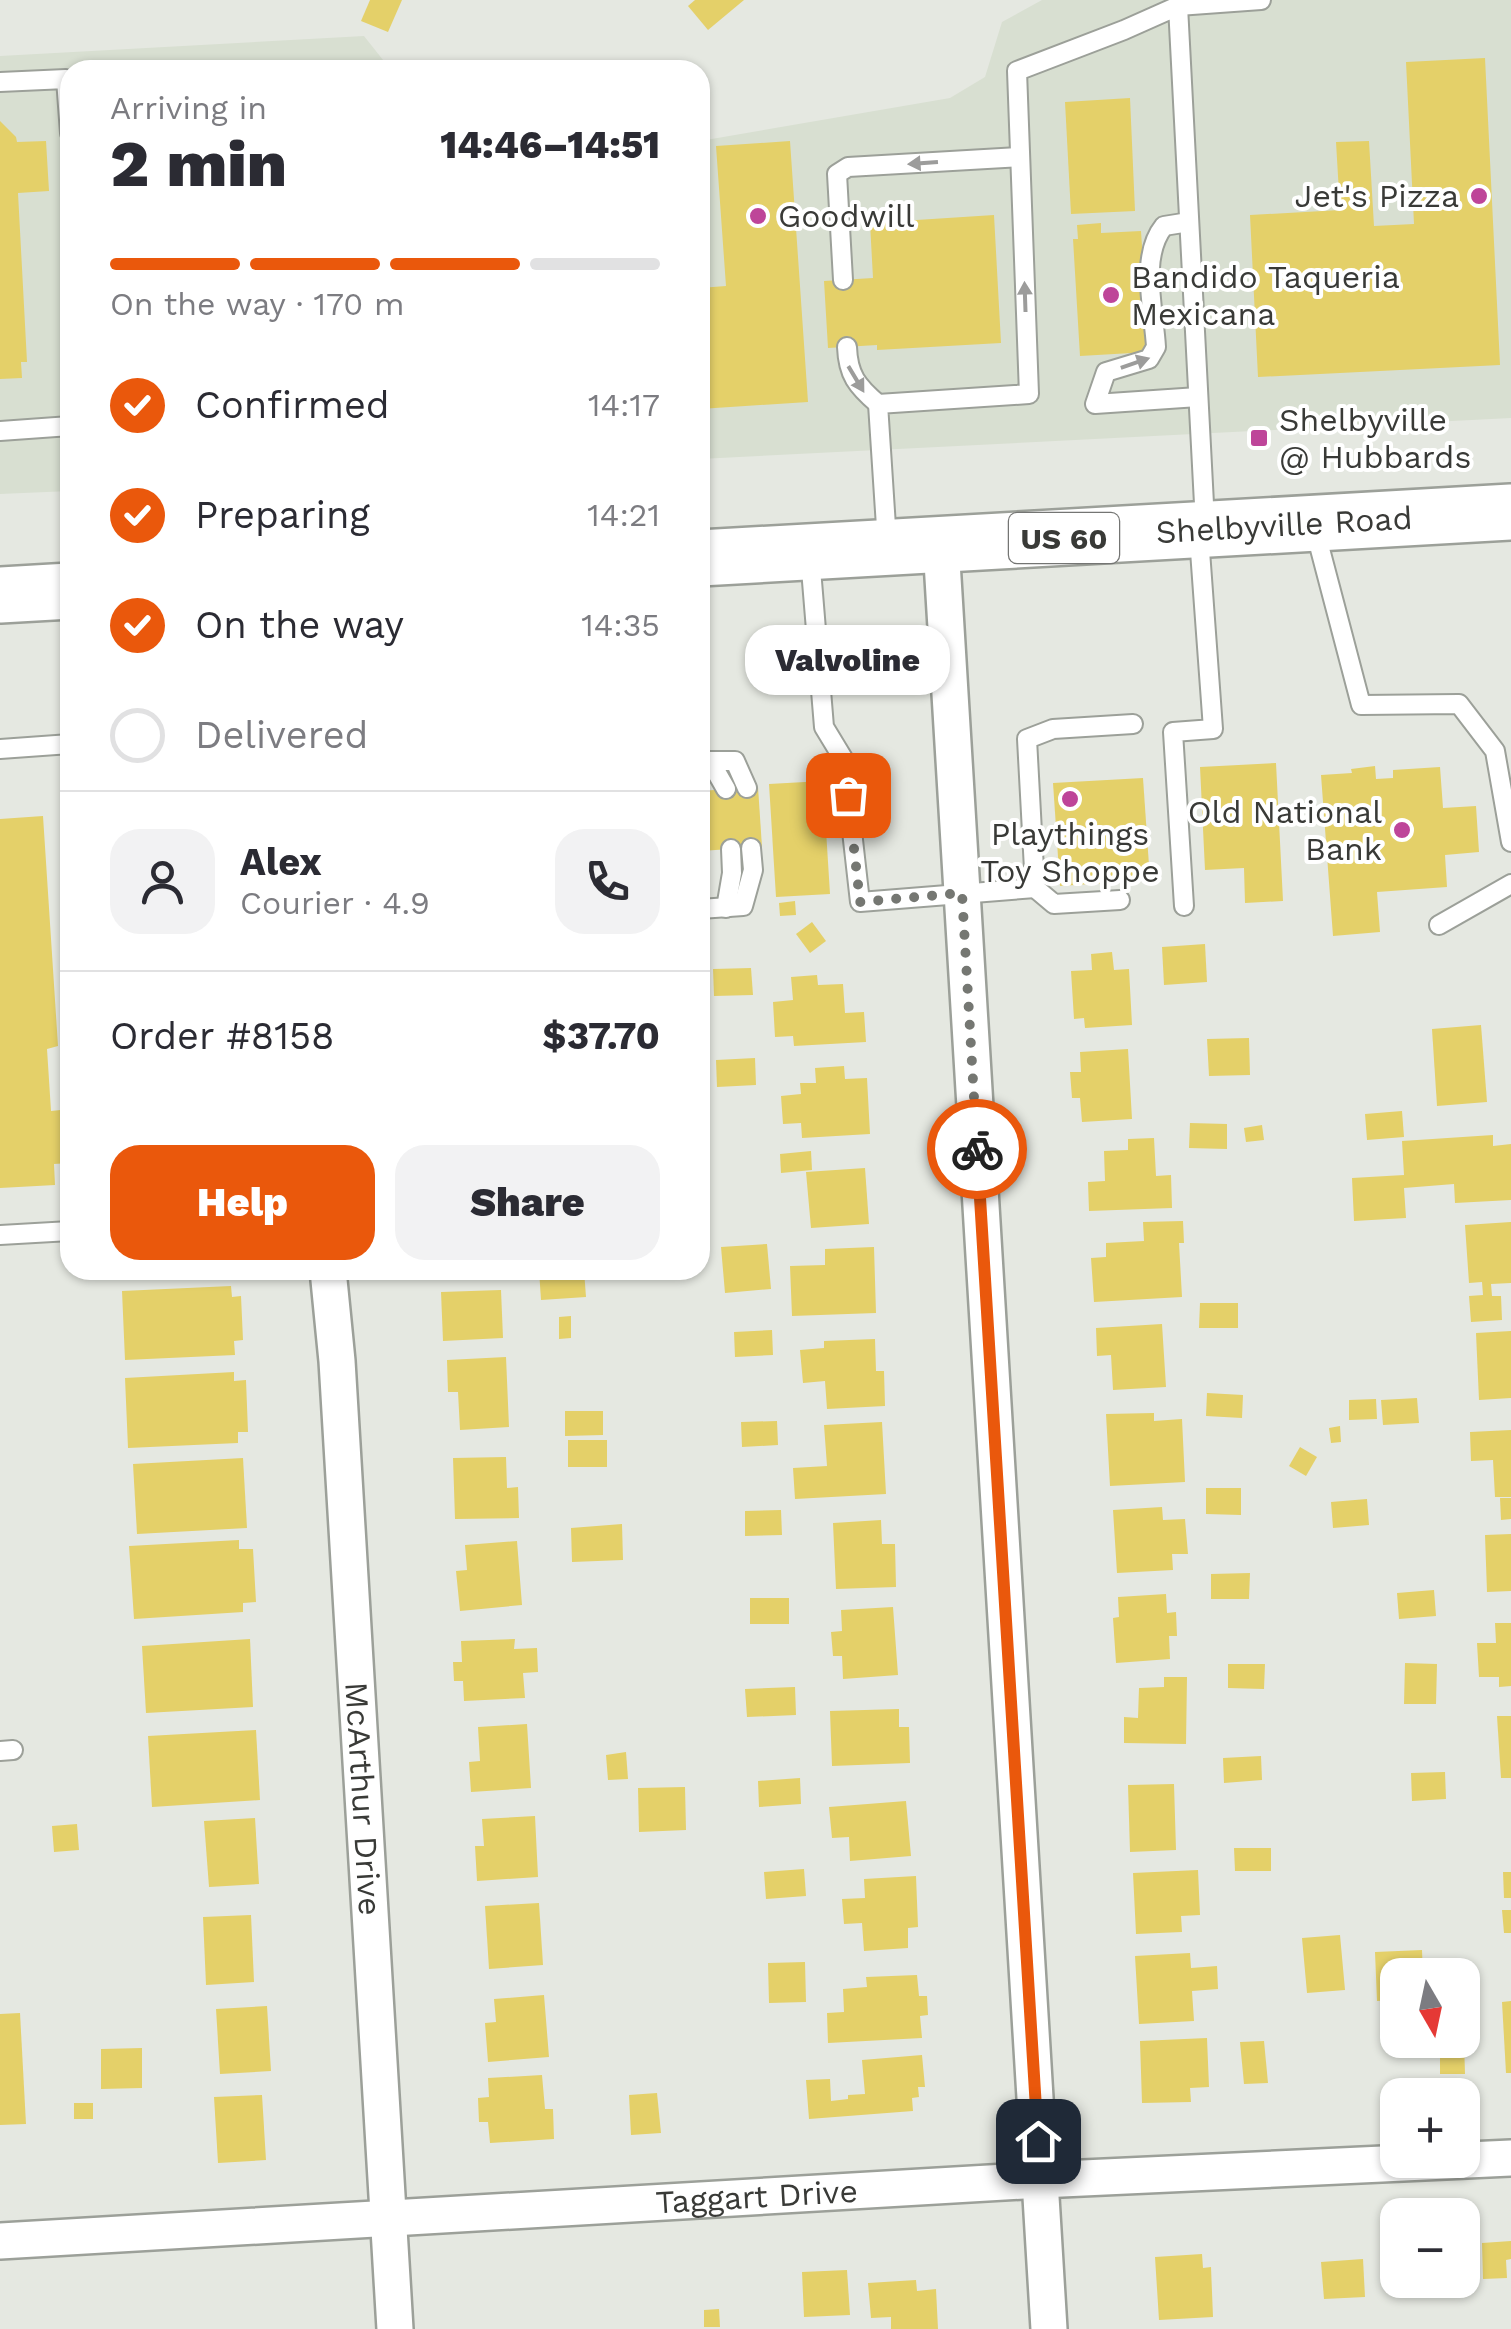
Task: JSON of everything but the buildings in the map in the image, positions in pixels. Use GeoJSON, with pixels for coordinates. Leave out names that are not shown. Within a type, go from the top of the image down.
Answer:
{"type":"FeatureCollection","features":[{"type":"Feature","properties":{"kind":"main road","name":"Shelbyville Road"},"geometry":{"type":"LineString","coordinates":[[710,557],[1511,512]]}},
{"type":"Feature","properties":{"kind":"main road"},"geometry":{"type":"LineString","coordinates":[[0,595],[60,592]]}},
{"type":"Feature","properties":{"kind":"street"},"geometry":{"type":"LineString","coordinates":[[940,545],[1049,2329]]}},
{"type":"Feature","properties":{"kind":"street","name":"McArthur Drive"},"geometry":{"type":"LineString","coordinates":[[329,1280],[395,2329]]}},
{"type":"Feature","properties":{"kind":"street","name":"Taggart Drive"},"geometry":{"type":"LineString","coordinates":[[0,2242],[1040,2180],[1511,2158]]}},
{"type":"Feature","properties":{"kind":"lane"},"geometry":{"type":"LineString","coordinates":[[847,347],[848,367],[855,385],[878,404],[1029,394],[1017,71],[1178,6],[1261,0]]}},
{"type":"Feature","properties":{"kind":"lane"},"geometry":{"type":"LineString","coordinates":[[1178,6],[1213,729],[1172,732],[1184,906]]}},
{"type":"Feature","properties":{"kind":"lane"},"geometry":{"type":"LineString","coordinates":[[0,82],[60,79]]}},
{"type":"Feature","properties":{"kind":"lane"},"geometry":{"type":"LineString","coordinates":[[843,280],[837,174],[848,168],[1020,157]]}},
{"type":"Feature","properties":{"kind":"lane"},"geometry":{"type":"LineString","coordinates":[[1189,222],[1164,226],[1155,237],[1150,256],[1156,348],[1149,359],[1106,372],[1095,404],[1198,398]]}},
{"type":"Feature","properties":{"kind":"lane"},"geometry":{"type":"LineString","coordinates":[[878,404],[887,547]]}},
{"type":"Feature","properties":{"kind":"lane"},"geometry":{"type":"LineString","coordinates":[[0,431],[60,427]]}},
{"type":"Feature","properties":{"kind":"lane"},"geometry":{"type":"LineString","coordinates":[[1313,524],[1361,705],[1459,704],[1495,751],[1511,842]]}},
{"type":"Feature","properties":{"kind":"lane"},"geometry":{"type":"LineString","coordinates":[[810,552],[824,727],[844,760],[860,902],[1035,888],[1054,904],[1120,900]]}},
{"type":"Feature","properties":{"kind":"lane"},"geometry":{"type":"LineString","coordinates":[[1035,888],[1027,738],[1053,729],[1133,724]]}},
{"type":"Feature","properties":{"kind":"lane"},"geometry":{"type":"LineString","coordinates":[[0,749],[60,745]]}},
{"type":"Feature","properties":{"kind":"lane"},"geometry":{"type":"LineString","coordinates":[[710,762],[735,762],[747,788]]}},
{"type":"Feature","properties":{"kind":"lane"},"geometry":{"type":"LineString","coordinates":[[710,768],[726,789]]}},
{"type":"Feature","properties":{"kind":"lane"},"geometry":{"type":"LineString","coordinates":[[710,909],[743,906],[753,870],[752,848]]}},
{"type":"Feature","properties":{"kind":"lane"},"geometry":{"type":"LineString","coordinates":[[726,908],[732,873],[730,849]]}},
{"type":"Feature","properties":{"kind":"lane"},"geometry":{"type":"LineString","coordinates":[[1439,925],[1511,884]]}},
{"type":"Feature","properties":{"kind":"lane"},"geometry":{"type":"LineString","coordinates":[[0,1235],[60,1232]]}},
{"type":"Feature","properties":{"kind":"shaded area"},"geometry":{"type":"Polygon","coordinates":[[[1042,0],[1511,0],[1511,418],[710,458],[710,139],[950,98],[985,77],[1002,22],[1042,0]]]}},
{"type":"Feature","properties":{"kind":"shaded area"},"geometry":{"type":"Polygon","coordinates":[[[364,36],[383,60],[60,60],[60,491],[0,494],[0,56],[364,36]]]}},
{"type":"Feature","properties":{"kind":"way so far"},"geometry":{"type":"LineString","coordinates":[[848,795],[860,902],[962,893],[977,1149]]}},
{"type":"Feature","properties":{"kind":"place","name":"Jet's Pizza"},"geometry":{"type":"Point","coordinates":[1479,196]}},
{"type":"Feature","properties":{"kind":"place","name":"Goodwill"},"geometry":{"type":"Point","coordinates":[758,216]}},
{"type":"Feature","properties":{"kind":"place","name":"Bandido Taqueria Mexicana"},"geometry":{"type":"Point","coordinates":[1111,295]}},
{"type":"Feature","properties":{"kind":"place","name":"Shelbyville @ Hubbards"},"geometry":{"type":"Point","coordinates":[1259,438]}},
{"type":"Feature","properties":{"kind":"place","name":"Valvoline"},"geometry":{"type":"Point","coordinates":[848,795]}},
{"type":"Feature","properties":{"kind":"place","name":"Playthings Toy Shoppe"},"geometry":{"type":"Point","coordinates":[1070,799]}},
{"type":"Feature","properties":{"kind":"place","name":"Old National Bank"},"geometry":{"type":"Point","coordinates":[1402,830]}},
{"type":"Feature","properties":{"kind":"route"},"geometry":{"type":"LineString","coordinates":[[977,1149],[1038,2141]]}}]}
